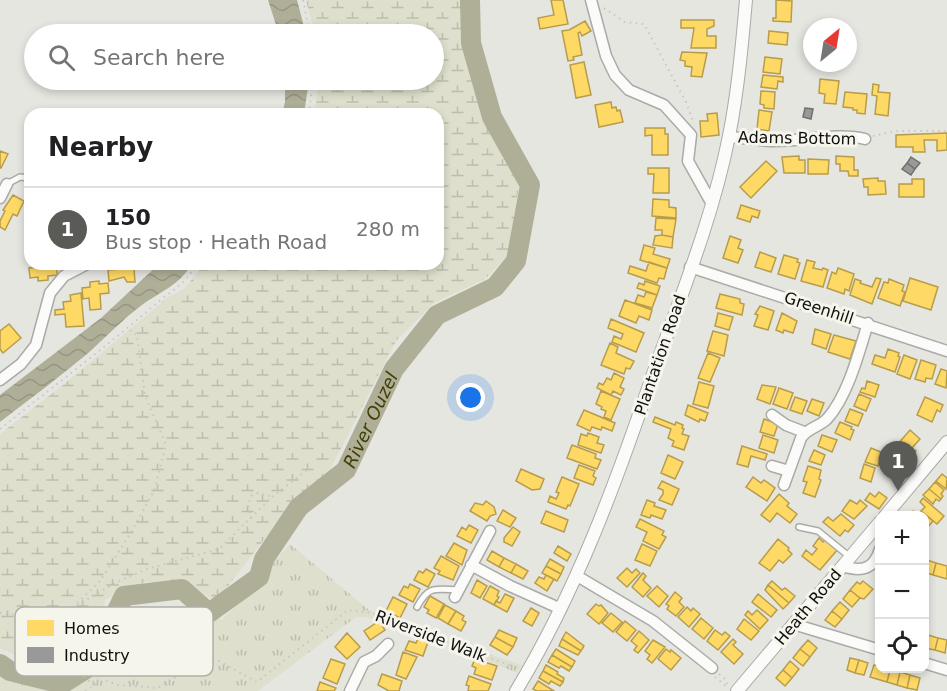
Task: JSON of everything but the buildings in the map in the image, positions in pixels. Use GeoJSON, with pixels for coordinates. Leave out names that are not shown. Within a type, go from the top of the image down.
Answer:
{"type":"FeatureCollection","features":[{"type":"Feature","properties":{"kind":"street"},"geometry":{"type":"LineString","coordinates":[[591,0],[606,56],[615,75],[629,90],[664,105],[691,135],[688,161],[712,204]]}},
{"type":"Feature","properties":{"kind":"street","name":"Plantation Road"},"geometry":{"type":"LineString","coordinates":[[516,691],[561,609],[614,489],[712,204],[729,137],[740,72],[746,0]]}},
{"type":"Feature","properties":{"kind":"street","name":"Adams Bottom"},"geometry":{"type":"LineString","coordinates":[[729,137],[771,141],[850,135],[865,139]]}},
{"type":"Feature","properties":{"kind":"street"},"geometry":{"type":"LineString","coordinates":[[0,198],[7,184]]}},
{"type":"Feature","properties":{"kind":"street","name":"Greenhill"},"geometry":{"type":"LineString","coordinates":[[690,267],[868,323],[947,351]]}},
{"type":"Feature","properties":{"kind":"street"},"geometry":{"type":"LineString","coordinates":[[0,380],[21,364],[36,345],[50,293],[64,276],[76,270]]}},
{"type":"Feature","properties":{"kind":"street"},"geometry":{"type":"LineString","coordinates":[[772,416],[804,432],[816,428],[828,418],[849,382],[868,323]]}},
{"type":"Feature","properties":{"kind":"street"},"geometry":{"type":"LineString","coordinates":[[784,485],[804,432]]}},
{"type":"Feature","properties":{"kind":"street"},"geometry":{"type":"LineString","coordinates":[[889,511],[947,442]]}},
{"type":"Feature","properties":{"kind":"street"},"geometry":{"type":"LineString","coordinates":[[772,466],[789,471]]}},
{"type":"Feature","properties":{"kind":"street","name":"Heath Road"},"geometry":{"type":"LineString","coordinates":[[732,690],[793,624],[875,527]]}},
{"type":"Feature","properties":{"kind":"street"},"geometry":{"type":"LineString","coordinates":[[456,593],[490,531]]}},
{"type":"Feature","properties":{"kind":"street"},"geometry":{"type":"LineString","coordinates":[[870,533],[875,542]]}},
{"type":"Feature","properties":{"kind":"street"},"geometry":{"type":"LineString","coordinates":[[847,561],[857,571],[866,568],[875,558]]}},
{"type":"Feature","properties":{"kind":"street"},"geometry":{"type":"LineString","coordinates":[[471,565],[561,609]]}},
{"type":"Feature","properties":{"kind":"street"},"geometry":{"type":"LineString","coordinates":[[577,576],[653,621],[711,667]]}},
{"type":"Feature","properties":{"kind":"street"},"geometry":{"type":"LineString","coordinates":[[793,624],[875,649]]}},
{"type":"Feature","properties":{"kind":"street"},"geometry":{"type":"LineString","coordinates":[[350,691],[364,662],[376,656],[388,644]]}},
{"type":"Feature","properties":{"kind":"street"},"geometry":{"type":"LineString","coordinates":[[929,665],[947,670]]}},
{"type":"Feature","properties":{"kind":"lane"},"geometry":{"type":"LineString","coordinates":[[7,184],[24,177]]}},
{"type":"Feature","properties":{"kind":"lane"},"geometry":{"type":"LineString","coordinates":[[799,527],[818,531],[847,561]]}},
{"type":"Feature","properties":{"kind":"lane"},"geometry":{"type":"LineString","coordinates":[[417,607],[425,593],[435,590],[456,593]]}},
{"type":"Feature","properties":{"kind":"path"},"geometry":{"type":"LineString","coordinates":[[303,0],[308,24]]}},
{"type":"Feature","properties":{"kind":"path"},"geometry":{"type":"LineString","coordinates":[[600,0],[605,9],[625,22],[644,24],[686,102],[695,126],[691,135]]}},
{"type":"Feature","properties":{"kind":"path"},"geometry":{"type":"LineString","coordinates":[[310,108],[313,90]]}},
{"type":"Feature","properties":{"kind":"path"},"geometry":{"type":"LineString","coordinates":[[865,139],[895,131],[947,130]]}},
{"type":"Feature","properties":{"kind":"path"},"geometry":{"type":"LineString","coordinates":[[0,429],[164,296],[180,287],[193,270]]}},
{"type":"Feature","properties":{"kind":"path"},"geometry":{"type":"LineString","coordinates":[[73,607],[100,581],[130,534],[154,491],[166,445],[145,395],[137,335],[127,328]]}},
{"type":"Feature","properties":{"kind":"path"},"geometry":{"type":"LineString","coordinates":[[74,607],[119,581],[147,570],[219,549],[273,496],[310,468]]}},
{"type":"Feature","properties":{"kind":"path"},"geometry":{"type":"LineString","coordinates":[[251,519],[248,505],[252,495],[258,492],[273,496]]}},
{"type":"Feature","properties":{"kind":"path","name":"Riverside Walk"},"geometry":{"type":"LineString","coordinates":[[213,663],[219,662],[257,682],[348,610],[370,613],[527,672]]}},
{"type":"Feature","properties":{"kind":"path"},"geometry":{"type":"LineString","coordinates":[[0,613],[15,614]]}},
{"type":"Feature","properties":{"kind":"path"},"geometry":{"type":"LineString","coordinates":[[711,667],[709,671],[732,690]]}},
{"type":"Feature","properties":{"kind":"path"},"geometry":{"type":"LineString","coordinates":[[84,676],[93,685]]}},
{"type":"Feature","properties":{"kind":"path","name":"Riverside Walk"},"geometry":{"type":"LineString","coordinates":[[158,688],[178,676]]}},
{"type":"Feature","properties":{"kind":"path"},"geometry":{"type":"LineString","coordinates":[[84,691],[104,680],[118,685],[158,688]]}},
{"type":"Feature","properties":{"kind":"path"},"geometry":{"type":"LineString","coordinates":[[152,691],[158,688]]}},
{"type":"Feature","properties":{"kind":"green space"},"geometry":{"type":"Polygon","coordinates":[[[306,0],[463,0],[466,45],[487,117],[519,184],[509,254],[485,279],[434,303],[396,341],[330,470],[294,502],[216,601],[184,584],[145,582],[105,600],[103,607],[15,607],[15,655],[0,648],[0,434],[167,298],[185,288],[199,270],[444,270],[444,108],[315,108],[318,90],[444,90],[444,24],[312,24],[306,0]]]}},
{"type":"Feature","properties":{"kind":"green space"},"geometry":{"type":"Polygon","coordinates":[[[290,544],[369,610],[445,640],[522,665],[517,673],[443,642],[366,617],[356,617],[258,691],[63,691],[85,682],[92,676],[213,676],[213,617],[222,620],[290,544]]]}},
{"type":"Feature","properties":{"kind":"green space"},"geometry":{"type":"Polygon","coordinates":[[[0,673],[57,691],[0,691],[0,673]]]}},
{"type":"Feature","properties":{"kind":"water"},"geometry":{"type":"Polygon","coordinates":[[[268,0],[297,0],[303,24],[276,24],[268,0]]]}},
{"type":"Feature","properties":{"kind":"water"},"geometry":{"type":"Polygon","coordinates":[[[285,90],[308,90],[305,108],[284,108],[285,90]]]}},
{"type":"Feature","properties":{"kind":"water"},"geometry":{"type":"Polygon","coordinates":[[[153,270],[188,270],[176,282],[135,310],[87,354],[0,422],[0,395],[101,318],[153,270]]]}},
{"type":"Feature","properties":{"kind":"waterway","name":"River Ouzel"},"geometry":{"type":"LineString","coordinates":[[213,610],[259,577],[264,559],[299,507],[346,470],[394,369],[437,315],[495,287],[516,261],[530,185],[492,117],[471,43],[470,0]]}},
{"type":"Feature","properties":{"kind":"waterway","name":"River Ouzel"},"geometry":{"type":"LineString","coordinates":[[119,607],[124,596],[182,589],[202,607]]}},
{"type":"Feature","properties":{"kind":"waterway","name":"River Ouzel"},"geometry":{"type":"LineString","coordinates":[[0,664],[15,672]]}},
{"type":"Feature","properties":{"kind":"waterway","name":"River Ouzel"},"geometry":{"type":"LineString","coordinates":[[30,676],[62,684],[75,676]]}},
{"type":"Feature","properties":{"kind":"place","name":"150"},"geometry":{"type":"Point","coordinates":[898,491]}}]}
